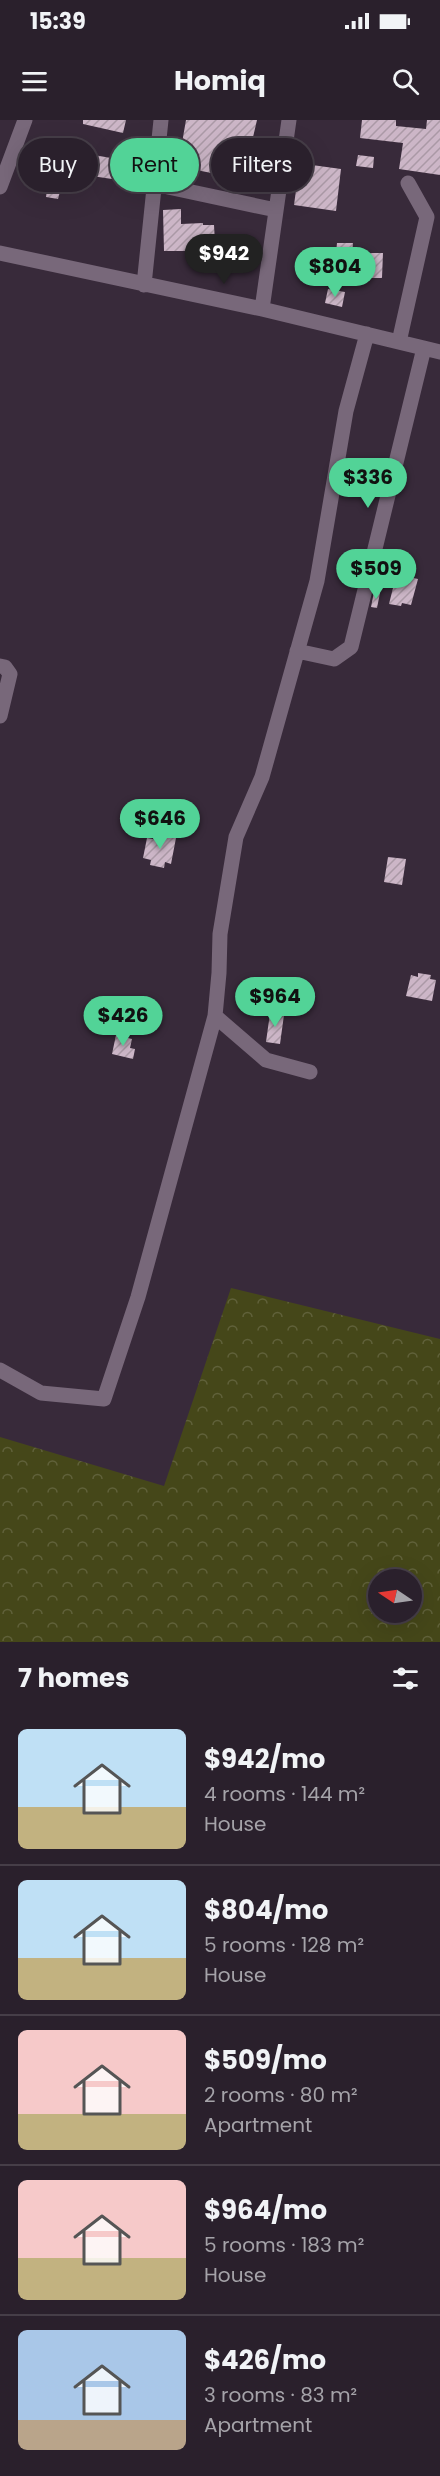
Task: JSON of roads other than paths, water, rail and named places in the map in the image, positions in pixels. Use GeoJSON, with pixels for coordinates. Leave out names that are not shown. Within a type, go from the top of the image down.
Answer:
{"type":"FeatureCollection","features":[{"type":"Feature","properties":{"kind":"street"},"geometry":{"type":"LineString","coordinates":[[0,187],[25,120]]}},
{"type":"Feature","properties":{"kind":"street"},"geometry":{"type":"LineString","coordinates":[[159,138],[161,120]]}},
{"type":"Feature","properties":{"kind":"street"},"geometry":{"type":"LineString","coordinates":[[262,309],[290,120]]}},
{"type":"Feature","properties":{"kind":"street"},"geometry":{"type":"LineString","coordinates":[[399,342],[427,217],[408,183]]}},
{"type":"Feature","properties":{"kind":"street"},"geometry":{"type":"LineString","coordinates":[[144,285],[153,192]]}},
{"type":"Feature","properties":{"kind":"street"},"geometry":{"type":"LineString","coordinates":[[192,192],[276,210]]}},
{"type":"Feature","properties":{"kind":"street"},"geometry":{"type":"LineString","coordinates":[[0,254],[262,309],[440,352]]}},
{"type":"Feature","properties":{"kind":"street"},"geometry":{"type":"LineString","coordinates":[[0,1370],[41,1393],[104,1399],[138,1297],[215,1016],[220,934],[236,837],[262,777],[317,581],[346,411],[367,334]]}},
{"type":"Feature","properties":{"kind":"street"},"geometry":{"type":"LineString","coordinates":[[297,651],[334,658],[351,647],[424,348]]}},
{"type":"Feature","properties":{"kind":"street"},"geometry":{"type":"LineString","coordinates":[[0,666],[5,667],[10,674],[0,716]]}},
{"type":"Feature","properties":{"kind":"street"},"geometry":{"type":"LineString","coordinates":[[215,1016],[266,1060],[310,1072]]}}]}
